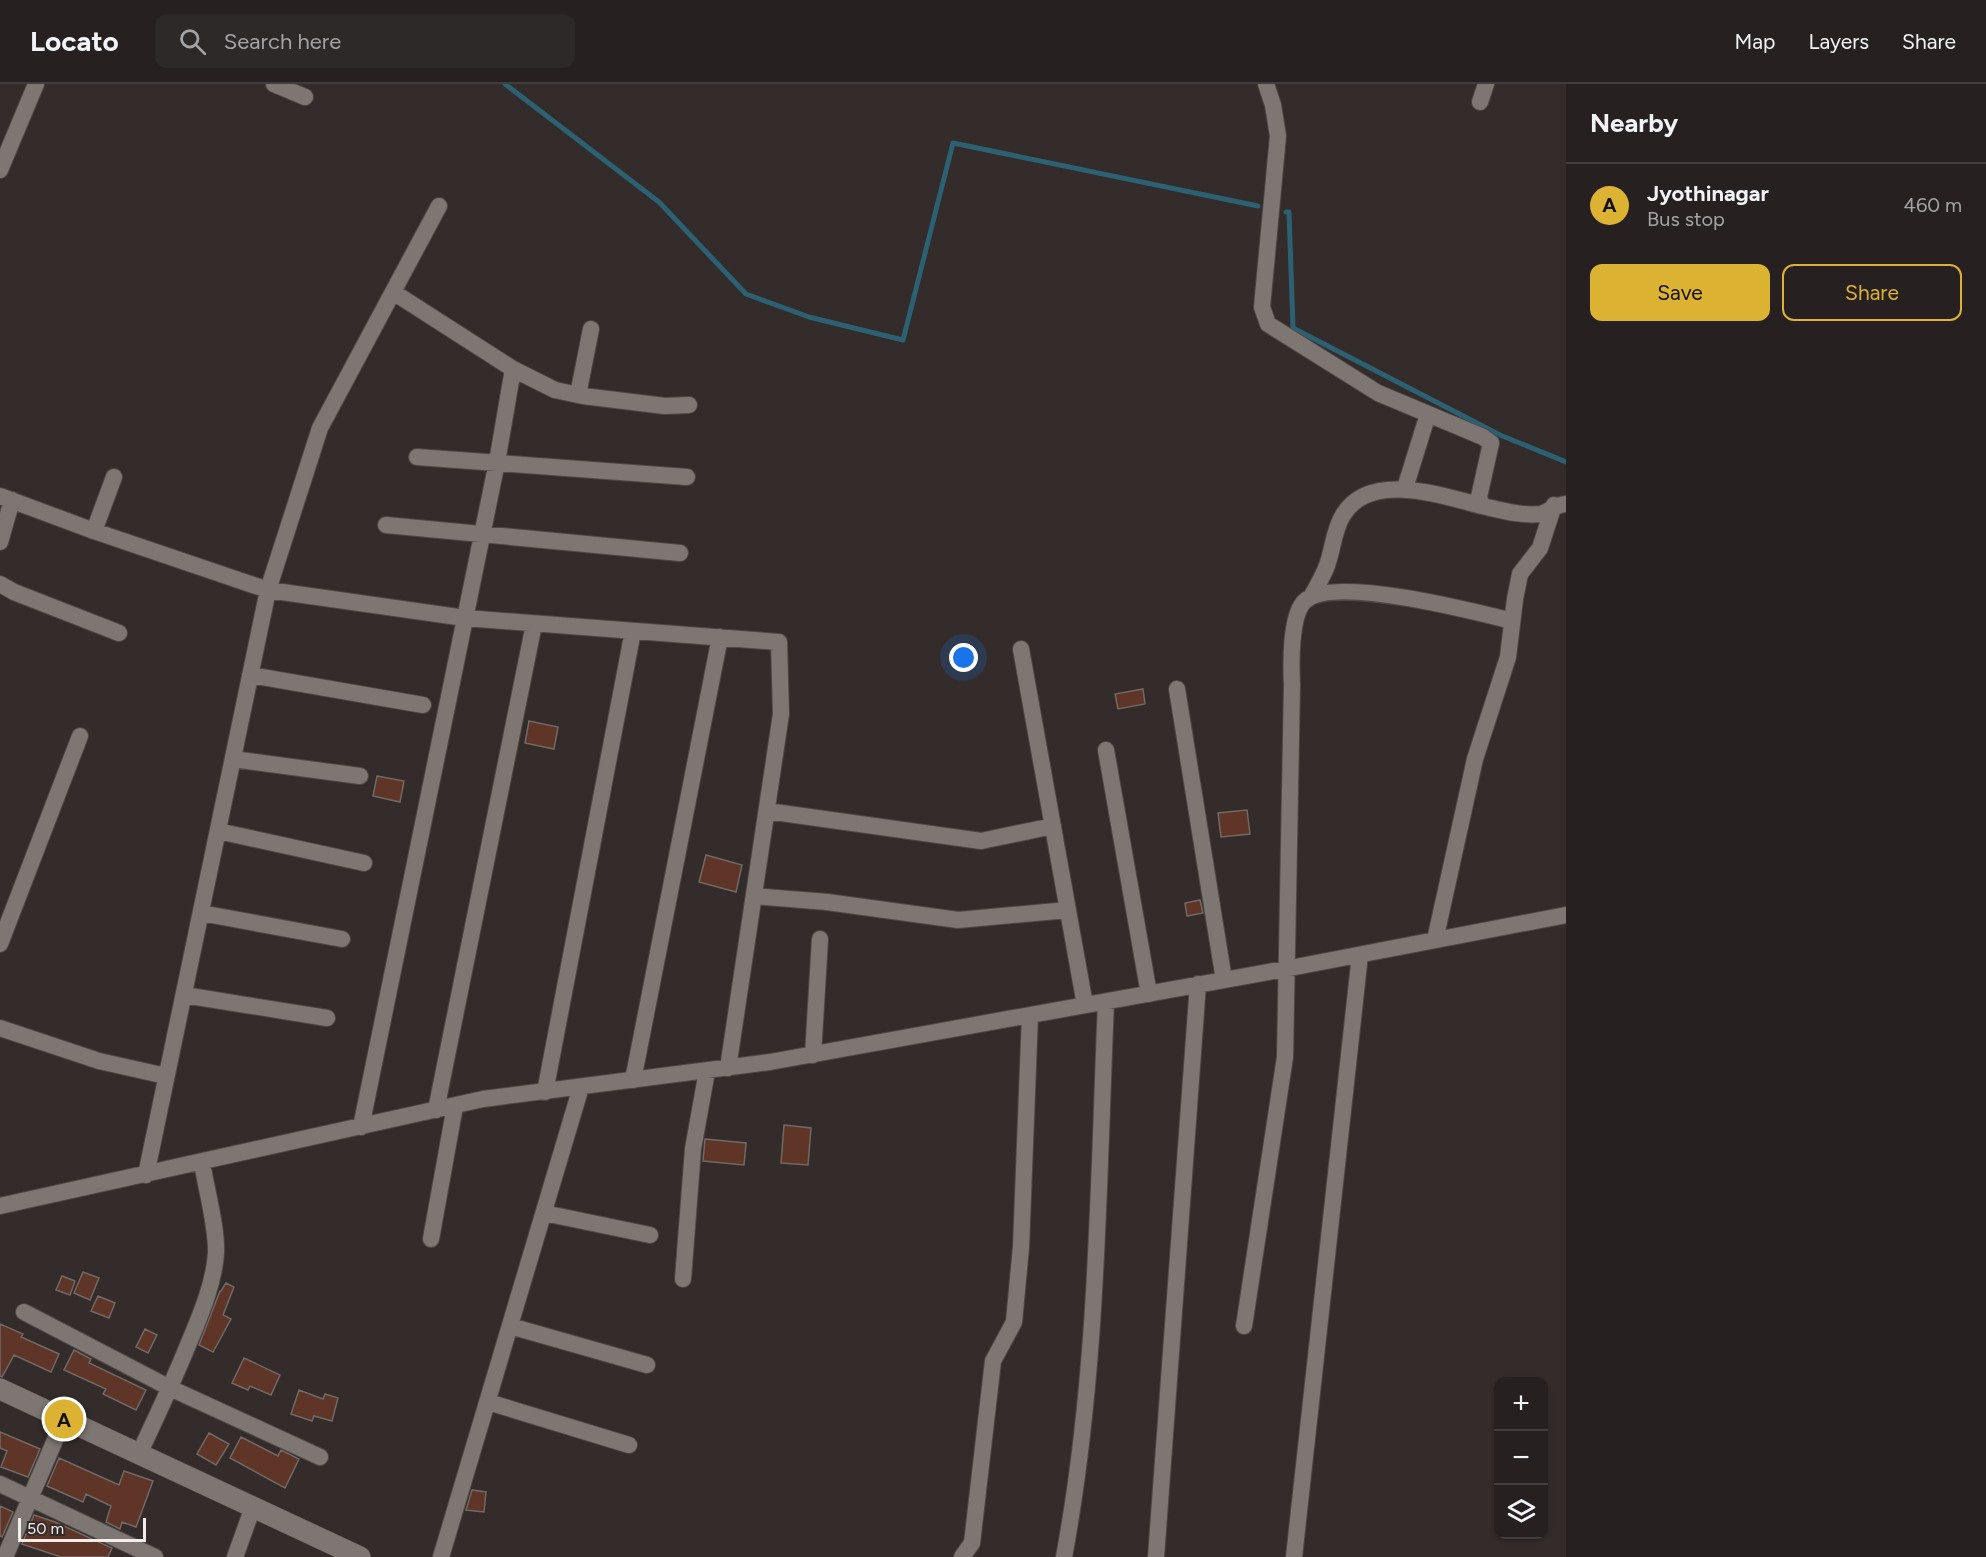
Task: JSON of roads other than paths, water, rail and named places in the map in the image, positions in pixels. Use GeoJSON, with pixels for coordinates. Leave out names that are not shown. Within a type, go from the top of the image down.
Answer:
{"type":"FeatureCollection","features":[{"type":"Feature","properties":{"kind":"street"},"geometry":{"type":"LineString","coordinates":[[274,84],[305,97]]}},
{"type":"Feature","properties":{"kind":"street"},"geometry":{"type":"LineString","coordinates":[[1266,84],[1273,105],[1278,136],[1262,307],[1268,324],[1378,393],[1483,437],[1491,443],[1479,496],[1482,506]]}},
{"type":"Feature","properties":{"kind":"street"},"geometry":{"type":"LineString","coordinates":[[1480,102],[1486,84]]}},
{"type":"Feature","properties":{"kind":"street"},"geometry":{"type":"LineString","coordinates":[[0,170],[34,85]]}},
{"type":"Feature","properties":{"kind":"street"},"geometry":{"type":"LineString","coordinates":[[146,1175],[268,590],[320,428],[439,206]]}},
{"type":"Feature","properties":{"kind":"street"},"geometry":{"type":"LineString","coordinates":[[393,292],[513,369],[555,390],[665,406],[689,405]]}},
{"type":"Feature","properties":{"kind":"street"},"geometry":{"type":"LineString","coordinates":[[578,395],[591,329]]}},
{"type":"Feature","properties":{"kind":"street"},"geometry":{"type":"LineString","coordinates":[[361,1127],[497,462],[513,369]]}},
{"type":"Feature","properties":{"kind":"street"},"geometry":{"type":"LineString","coordinates":[[1405,488],[1428,414]]}},
{"type":"Feature","properties":{"kind":"street"},"geometry":{"type":"LineString","coordinates":[[417,457],[687,477]]}},
{"type":"Feature","properties":{"kind":"street"},"geometry":{"type":"LineString","coordinates":[[94,531],[114,477]]}},
{"type":"Feature","properties":{"kind":"street"},"geometry":{"type":"LineString","coordinates":[[1311,597],[1326,568],[1343,514],[1352,504],[1366,495],[1405,488],[1522,513],[1543,514],[1560,505]]}},
{"type":"Feature","properties":{"kind":"street"},"geometry":{"type":"LineString","coordinates":[[0,542],[6,498],[94,531],[268,590],[465,618],[779,642],[781,714],[728,1068]]}},
{"type":"Feature","properties":{"kind":"street"},"geometry":{"type":"LineString","coordinates":[[1435,940],[1475,759],[1508,657],[1520,574],[1540,548],[1560,505]]}},
{"type":"Feature","properties":{"kind":"street"},"geometry":{"type":"LineString","coordinates":[[386,525],[680,553]]}},
{"type":"Feature","properties":{"kind":"street"},"geometry":{"type":"LineString","coordinates":[[0,584],[14,592],[119,633]]}},
{"type":"Feature","properties":{"kind":"street"},"geometry":{"type":"LineString","coordinates":[[1244,1326],[1285,1057],[1291,662],[1298,610],[1304,601],[1311,597],[1349,592],[1388,594],[1512,621]]}},
{"type":"Feature","properties":{"kind":"street"},"geometry":{"type":"LineString","coordinates":[[436,1110],[534,624]]}},
{"type":"Feature","properties":{"kind":"street"},"geometry":{"type":"LineString","coordinates":[[545,1092],[633,631]]}},
{"type":"Feature","properties":{"kind":"street"},"geometry":{"type":"LineString","coordinates":[[633,1080],[720,637]]}},
{"type":"Feature","properties":{"kind":"street"},"geometry":{"type":"LineString","coordinates":[[1021,649],[1085,1005]]}},
{"type":"Feature","properties":{"kind":"street"},"geometry":{"type":"LineString","coordinates":[[250,675],[423,705]]}},
{"type":"Feature","properties":{"kind":"street"},"geometry":{"type":"LineString","coordinates":[[1177,689],[1224,980]]}},
{"type":"Feature","properties":{"kind":"street"},"geometry":{"type":"LineString","coordinates":[[0,944],[80,736]]}},
{"type":"Feature","properties":{"kind":"street"},"geometry":{"type":"LineString","coordinates":[[1106,750],[1149,994]]}},
{"type":"Feature","properties":{"kind":"street"},"geometry":{"type":"LineString","coordinates":[[233,759],[360,776]]}},
{"type":"Feature","properties":{"kind":"street"},"geometry":{"type":"LineString","coordinates":[[767,812],[981,841],[1053,826]]}},
{"type":"Feature","properties":{"kind":"street"},"geometry":{"type":"LineString","coordinates":[[218,831],[364,864]]}},
{"type":"Feature","properties":{"kind":"street"},"geometry":{"type":"LineString","coordinates":[[754,896],[827,902],[958,920],[1068,910]]}},
{"type":"Feature","properties":{"kind":"street"},"geometry":{"type":"LineString","coordinates":[[201,913],[342,939]]}},
{"type":"Feature","properties":{"kind":"street"},"geometry":{"type":"LineString","coordinates":[[0,1206],[483,1100],[707,1071],[813,1054],[1285,969],[1566,915]]}},
{"type":"Feature","properties":{"kind":"street"},"geometry":{"type":"LineString","coordinates":[[813,1054],[820,939]]}},
{"type":"Feature","properties":{"kind":"street"},"geometry":{"type":"LineString","coordinates":[[1294,1557],[1360,955]]}},
{"type":"Feature","properties":{"kind":"street"},"geometry":{"type":"LineString","coordinates":[[1156,1557],[1198,984]]}},
{"type":"Feature","properties":{"kind":"street"},"geometry":{"type":"LineString","coordinates":[[184,995],[327,1018]]}},
{"type":"Feature","properties":{"kind":"street"},"geometry":{"type":"LineString","coordinates":[[1064,1557],[1070,1526],[1091,1350],[1106,1002]]}},
{"type":"Feature","properties":{"kind":"street"},"geometry":{"type":"LineString","coordinates":[[962,1557],[972,1543],[993,1360],[1014,1322],[1021,1246],[1030,1015]]}},
{"type":"Feature","properties":{"kind":"street"},"geometry":{"type":"LineString","coordinates":[[0,1028],[99,1061],[166,1077]]}},
{"type":"Feature","properties":{"kind":"street"},"geometry":{"type":"LineString","coordinates":[[683,1279],[693,1149],[707,1071]]}},
{"type":"Feature","properties":{"kind":"street"},"geometry":{"type":"LineString","coordinates":[[441,1557],[581,1087]]}},
{"type":"Feature","properties":{"kind":"street"},"geometry":{"type":"LineString","coordinates":[[431,1239],[455,1106]]}},
{"type":"Feature","properties":{"kind":"street"},"geometry":{"type":"LineString","coordinates":[[139,1454],[200,1316],[211,1280],[216,1255],[216,1238],[202,1162]]}},
{"type":"Feature","properties":{"kind":"street"},"geometry":{"type":"LineString","coordinates":[[544,1213],[650,1234]]}},
{"type":"Feature","properties":{"kind":"street"},"geometry":{"type":"LineString","coordinates":[[24,1312],[170,1388],[320,1457]]}},
{"type":"Feature","properties":{"kind":"street"},"geometry":{"type":"LineString","coordinates":[[510,1326],[647,1365]]}},
{"type":"Feature","properties":{"kind":"street"},"geometry":{"type":"LineString","coordinates":[[0,1389],[360,1557]]}},
{"type":"Feature","properties":{"kind":"street"},"geometry":{"type":"LineString","coordinates":[[488,1402],[629,1445]]}},
{"type":"Feature","properties":{"kind":"street"},"geometry":{"type":"LineString","coordinates":[[5,1557],[64,1419]]}},
{"type":"Feature","properties":{"kind":"street"},"geometry":{"type":"LineString","coordinates":[[0,1484],[155,1557]]}},
{"type":"Feature","properties":{"kind":"street"},"geometry":{"type":"LineString","coordinates":[[235,1557],[253,1507]]}},
{"type":"Feature","properties":{"kind":"waterway"},"geometry":{"type":"LineString","coordinates":[[505,84],[659,202],[746,294],[809,317],[903,340],[953,143],[1258,206]]}},
{"type":"Feature","properties":{"kind":"waterway"},"geometry":{"type":"LineString","coordinates":[[1286,212],[1289,212],[1293,328],[1500,435],[1566,462]]}},
{"type":"Feature","properties":{"kind":"place","name":"Jyothinagar"},"geometry":{"type":"Point","coordinates":[64,1419]}}]}
